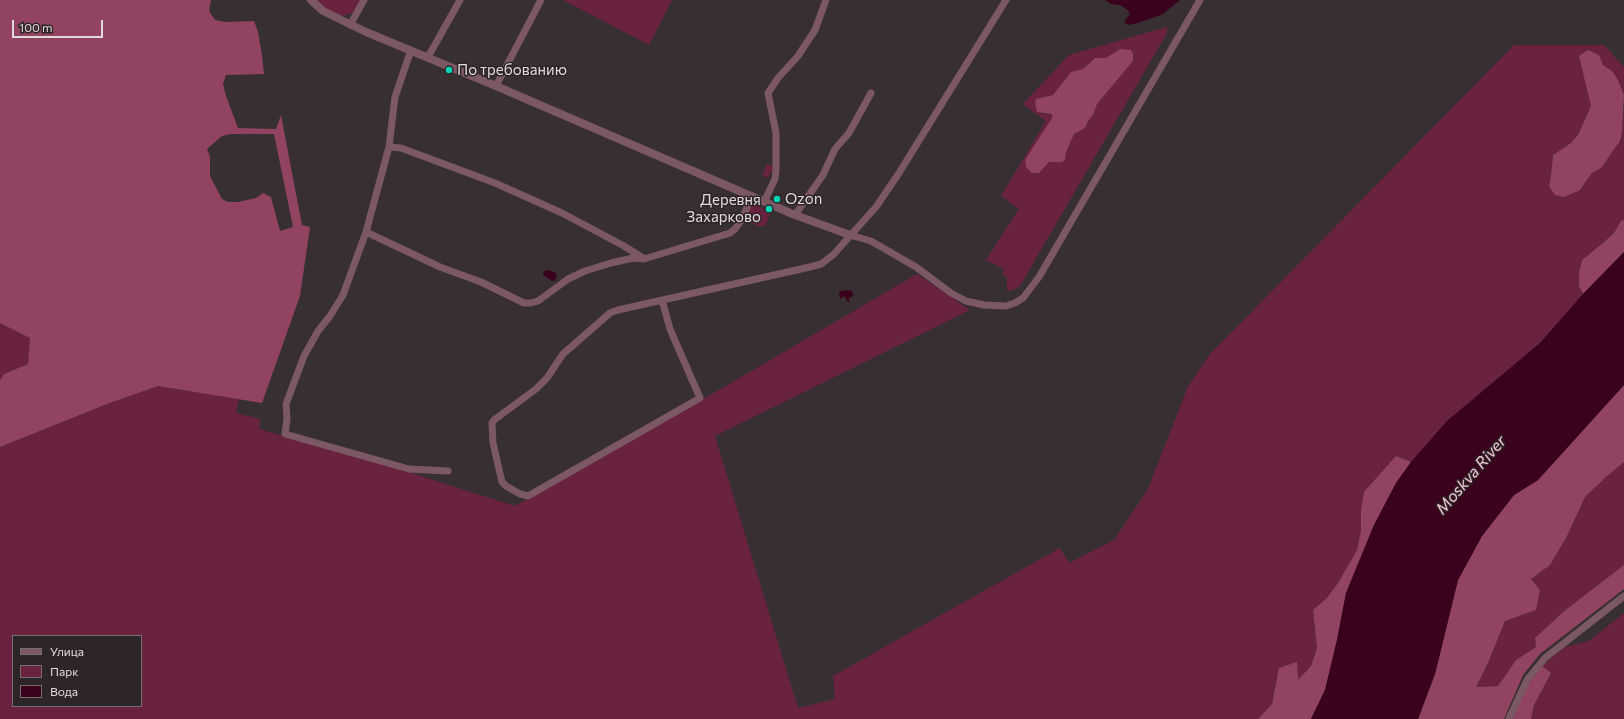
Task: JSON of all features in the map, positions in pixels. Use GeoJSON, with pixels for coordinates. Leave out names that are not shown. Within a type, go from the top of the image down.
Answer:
{"type":"FeatureCollection","features":[{"type":"Feature","properties":{"kind":"street"},"geometry":{"type":"LineString","coordinates":[[311,0],[323,12],[366,32],[496,86],[795,216],[871,241],[916,267],[951,293],[966,301],[984,305],[1006,306],[1023,298],[1039,277],[1200,0]]}},
{"type":"Feature","properties":{"kind":"street"},"geometry":{"type":"LineString","coordinates":[[350,25],[364,0]]}},
{"type":"Feature","properties":{"kind":"street"},"geometry":{"type":"LineString","coordinates":[[428,57],[460,0]]}},
{"type":"Feature","properties":{"kind":"street"},"geometry":{"type":"LineString","coordinates":[[496,86],[541,0]]}},
{"type":"Feature","properties":{"kind":"street"},"geometry":{"type":"LineString","coordinates":[[764,202],[774,179],[776,170],[776,133],[768,93],[778,78],[798,56],[815,30],[826,0]]}},
{"type":"Feature","properties":{"kind":"street"},"geometry":{"type":"LineString","coordinates":[[662,300],[670,329],[700,398],[528,496],[520,494],[506,486],[502,482],[494,443],[492,423],[536,389],[547,378],[563,354],[610,313],[662,300],[820,264],[833,255],[876,207],[899,173],[1006,0]]}},
{"type":"Feature","properties":{"kind":"street"},"geometry":{"type":"LineString","coordinates":[[411,50],[395,96],[389,147],[366,232],[343,295],[330,316],[318,331],[304,356],[286,404],[287,419],[285,434],[409,470],[448,471]]}},
{"type":"Feature","properties":{"kind":"street"},"geometry":{"type":"LineString","coordinates":[[795,216],[823,175],[835,150],[849,133],[871,93]]}},
{"type":"Feature","properties":{"kind":"street"},"geometry":{"type":"LineString","coordinates":[[389,147],[401,148],[495,183],[562,214],[624,246],[644,259]]}},
{"type":"Feature","properties":{"kind":"street"},"geometry":{"type":"LineString","coordinates":[[366,232],[440,267],[481,282],[524,303],[538,301],[568,279],[584,271],[633,258],[644,259],[730,233],[736,229],[742,219],[752,196]]}},
{"type":"Feature","properties":{"kind":"street"},"geometry":{"type":"LineString","coordinates":[[1509,719],[1527,680],[1545,658],[1624,596]]}},
{"type":"Feature","properties":{"kind":"green space"},"geometry":{"type":"Polygon","coordinates":[[[315,0],[361,0],[352,14],[350,13],[344,16],[329,11],[315,0]]]}},
{"type":"Feature","properties":{"kind":"green space"},"geometry":{"type":"Polygon","coordinates":[[[563,0],[672,0],[649,45],[563,0]]]}},
{"type":"Feature","properties":{"kind":"green space"},"geometry":{"type":"Polygon","coordinates":[[[1167,27],[1167,33],[1020,286],[1011,291],[1007,290],[1007,277],[1002,275],[1004,269],[986,260],[1019,209],[1001,196],[1046,121],[1023,104],[1069,55],[1167,27]],[[1120,49],[1106,58],[1095,58],[1083,69],[1071,72],[1053,95],[1036,99],[1035,107],[1040,113],[1052,114],[1052,118],[1025,160],[1039,173],[1049,162],[1062,162],[1065,160],[1066,152],[1074,134],[1085,128],[1097,104],[1133,61],[1120,49]]]}},
{"type":"Feature","properties":{"kind":"green space"},"geometry":{"type":"Polygon","coordinates":[[[1514,45],[1604,45],[1624,67],[1624,95],[1618,80],[1612,71],[1603,65],[1599,55],[1590,96],[1591,106],[1578,135],[1571,143],[1553,155],[1549,186],[1580,190],[1592,173],[1601,168],[1620,141],[1624,109],[1624,220],[1614,233],[1582,260],[1579,286],[1583,294],[1540,343],[1447,421],[1411,462],[1396,456],[1361,511],[1361,531],[1357,550],[1338,583],[1327,598],[1313,610],[1317,648],[1311,666],[1298,680],[1279,668],[1272,704],[1258,719],[0,719],[0,447],[107,404],[158,386],[239,399],[236,413],[260,419],[259,429],[389,466],[515,506],[712,394],[917,274],[970,310],[715,436],[798,708],[835,699],[833,676],[1060,548],[1069,563],[1114,540],[1148,489],[1188,386],[1210,354],[1514,45]]]}},
{"type":"Feature","properties":{"kind":"green space"},"geometry":{"type":"Polygon","coordinates":[[[767,164],[774,167],[768,178],[762,175],[767,164]]]}},
{"type":"Feature","properties":{"kind":"green space"},"geometry":{"type":"Polygon","coordinates":[[[751,203],[771,212],[765,226],[758,226],[744,219],[751,203]]]}},
{"type":"Feature","properties":{"kind":"green space"},"geometry":{"type":"Polygon","coordinates":[[[0,323],[30,338],[28,364],[4,374],[0,380],[0,323]]]}},
{"type":"Feature","properties":{"kind":"green space"},"geometry":{"type":"Polygon","coordinates":[[[1624,462],[1624,565],[1563,612],[1535,638],[1536,647],[1516,660],[1498,686],[1476,687],[1488,663],[1505,621],[1536,610],[1531,579],[1550,565],[1567,536],[1585,497],[1624,462]]]}},
{"type":"Feature","properties":{"kind":"green space"},"geometry":{"type":"Polygon","coordinates":[[[1624,613],[1624,719],[1531,719],[1534,705],[1551,673],[1542,666],[1565,647],[1589,641],[1624,613]]]}},
{"type":"Feature","properties":{"kind":"shaded area"},"geometry":{"type":"Polygon","coordinates":[[[0,0],[211,0],[209,11],[215,20],[226,22],[254,21],[258,32],[264,74],[226,75],[223,84],[226,96],[238,128],[276,129],[281,115],[302,225],[310,227],[300,296],[262,403],[158,386],[107,404],[0,447],[0,380],[4,374],[28,364],[30,338],[0,323],[0,0]],[[231,134],[222,136],[207,149],[210,157],[210,176],[222,199],[228,202],[238,202],[256,198],[263,193],[271,197],[280,231],[293,227],[274,134],[231,134]]]}},
{"type":"Feature","properties":{"kind":"shaded area"},"geometry":{"type":"Polygon","coordinates":[[[1120,49],[1131,50],[1133,54],[1133,61],[1097,104],[1093,115],[1085,128],[1074,134],[1066,152],[1065,160],[1062,162],[1049,162],[1039,173],[1032,173],[1026,167],[1025,160],[1052,118],[1052,114],[1037,112],[1035,103],[1036,99],[1053,95],[1071,72],[1083,69],[1095,58],[1106,58],[1120,49]]]}},
{"type":"Feature","properties":{"kind":"shaded area"},"geometry":{"type":"Polygon","coordinates":[[[1588,50],[1599,55],[1603,65],[1612,71],[1618,80],[1624,95],[1622,131],[1620,141],[1601,168],[1592,173],[1580,190],[1564,197],[1555,195],[1549,186],[1553,155],[1571,143],[1578,135],[1591,106],[1579,56],[1588,50]]]}},
{"type":"Feature","properties":{"kind":"shaded area"},"geometry":{"type":"Polygon","coordinates":[[[1624,220],[1624,252],[1583,294],[1579,286],[1579,273],[1582,260],[1614,233],[1621,221],[1624,220]]]}},
{"type":"Feature","properties":{"kind":"shaded area"},"geometry":{"type":"Polygon","coordinates":[[[1624,385],[1624,462],[1585,497],[1567,536],[1550,565],[1531,579],[1540,590],[1536,610],[1505,621],[1488,663],[1476,687],[1498,686],[1516,660],[1536,647],[1535,638],[1563,612],[1624,565],[1624,589],[1540,654],[1523,675],[1504,719],[1418,719],[1435,674],[1458,580],[1482,536],[1514,495],[1538,480],[1624,385]]]}},
{"type":"Feature","properties":{"kind":"shaded area"},"geometry":{"type":"Polygon","coordinates":[[[1396,456],[1411,462],[1396,483],[1374,525],[1346,593],[1325,690],[1311,719],[1258,719],[1272,704],[1279,668],[1297,662],[1298,680],[1311,666],[1317,648],[1313,610],[1327,598],[1338,583],[1357,550],[1361,531],[1361,511],[1364,492],[1396,456]]]}},
{"type":"Feature","properties":{"kind":"shaded area"},"geometry":{"type":"Polygon","coordinates":[[[1542,666],[1551,673],[1534,705],[1531,719],[1513,719],[1527,686],[1542,666]]]}},
{"type":"Feature","properties":{"kind":"water"},"geometry":{"type":"Polygon","coordinates":[[[1105,0],[1180,0],[1163,14],[1128,25],[1124,22],[1130,14],[1128,10],[1120,5],[1111,4],[1105,0]]]}},
{"type":"Feature","properties":{"kind":"water","name":"Moskva River"},"geometry":{"type":"Polygon","coordinates":[[[1624,252],[1624,385],[1538,480],[1514,495],[1482,536],[1458,580],[1435,674],[1418,719],[1311,719],[1325,690],[1346,593],[1374,525],[1396,483],[1411,462],[1447,421],[1540,343],[1583,294],[1624,252]]]}},
{"type":"Feature","properties":{"kind":"water"},"geometry":{"type":"Polygon","coordinates":[[[548,270],[556,273],[557,277],[554,281],[543,275],[544,271],[548,270]]]}},
{"type":"Feature","properties":{"kind":"water"},"geometry":{"type":"Polygon","coordinates":[[[840,291],[852,291],[853,294],[853,296],[849,298],[849,302],[844,296],[840,299],[840,291]]]}},
{"type":"Feature","properties":{"kind":"place","name":"По требованию"},"geometry":{"type":"Point","coordinates":[449,70]}},
{"type":"Feature","properties":{"kind":"place","name":"Ozon"},"geometry":{"type":"Point","coordinates":[777,199]}},
{"type":"Feature","properties":{"kind":"place","name":"Деревня Захарково"},"geometry":{"type":"Point","coordinates":[769,209]}}]}
